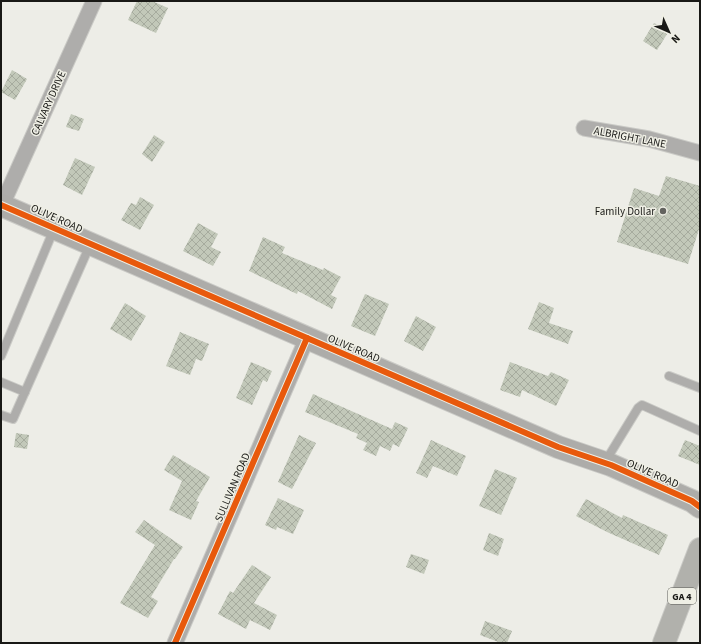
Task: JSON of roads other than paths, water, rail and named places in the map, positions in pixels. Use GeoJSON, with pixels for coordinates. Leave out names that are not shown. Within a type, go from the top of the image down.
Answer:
{"type":"FeatureCollection","features":[{"type":"Feature","properties":{"kind":"main road","name":"GA 4"},"geometry":{"type":"LineString","coordinates":[[664,643],[700,549]]}},
{"type":"Feature","properties":{"kind":"street","name":"CALVARY DRIVE"},"geometry":{"type":"LineString","coordinates":[[2,205],[94,1]]}},
{"type":"Feature","properties":{"kind":"street","name":"ALBRIGHT LANE"},"geometry":{"type":"LineString","coordinates":[[584,128],[649,139],[700,153]]}},
{"type":"Feature","properties":{"kind":"street","name":"OLIVE ROAD"},"geometry":{"type":"LineString","coordinates":[[2,205],[558,447],[604,463],[692,501],[700,507]]}},
{"type":"Feature","properties":{"kind":"street","name":"SULLIVAN ROAD"},"geometry":{"type":"LineString","coordinates":[[175,643],[307,338]]}},
{"type":"Feature","properties":{"kind":"lane"},"geometry":{"type":"LineString","coordinates":[[1,356],[55,228]]}},
{"type":"Feature","properties":{"kind":"lane"},"geometry":{"type":"LineString","coordinates":[[1,415],[13,419],[91,244]]}},
{"type":"Feature","properties":{"kind":"lane"},"geometry":{"type":"LineString","coordinates":[[669,376],[700,388]]}},
{"type":"Feature","properties":{"kind":"lane"},"geometry":{"type":"LineString","coordinates":[[1,382],[25,392]]}},
{"type":"Feature","properties":{"kind":"lane"},"geometry":{"type":"LineString","coordinates":[[604,463],[638,408],[642,406],[700,431]]}},
{"type":"Feature","properties":{"kind":"place","name":"Family Dollar"},"geometry":{"type":"Point","coordinates":[663,211]}}]}
